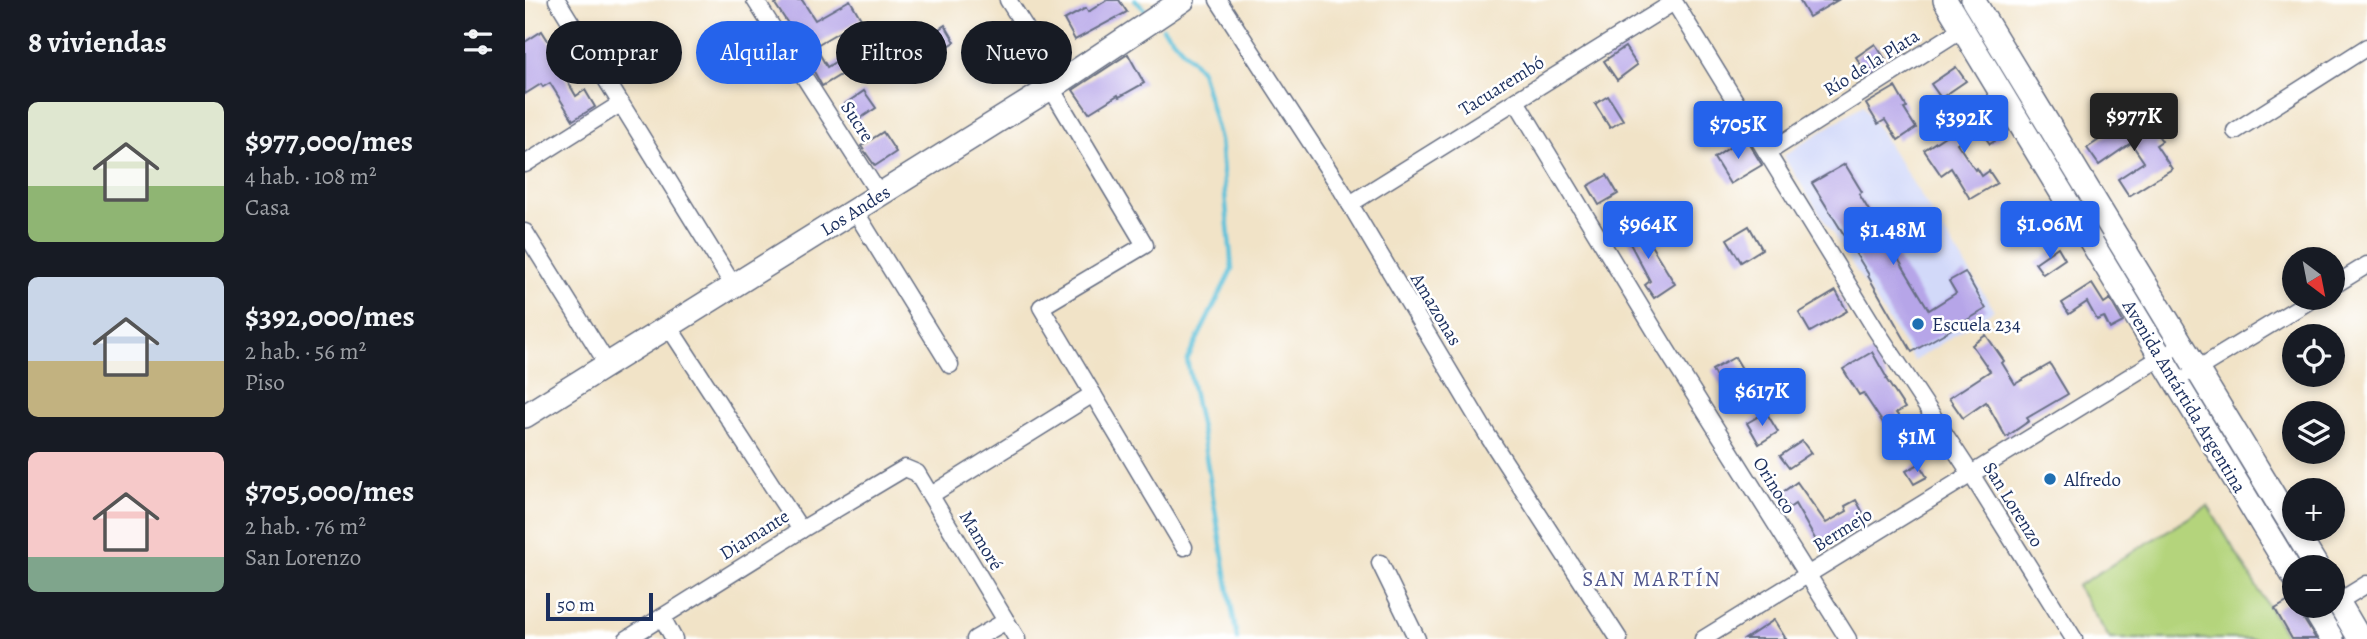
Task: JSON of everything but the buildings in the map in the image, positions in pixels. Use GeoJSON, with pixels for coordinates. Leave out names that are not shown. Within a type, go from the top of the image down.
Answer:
{"type":"FeatureCollection","features":[{"type":"Feature","properties":{"kind":"street"},"geometry":{"type":"LineString","coordinates":[[557,0],[733,285]]}},
{"type":"Feature","properties":{"kind":"street","name":"Sucre"},"geometry":{"type":"LineString","coordinates":[[755,0],[879,194]]}},
{"type":"Feature","properties":{"kind":"street"},"geometry":{"type":"LineString","coordinates":[[1008,0],[1145,245],[1041,307],[1184,547]]}},
{"type":"Feature","properties":{"kind":"street","name":"Los Andes"},"geometry":{"type":"LineString","coordinates":[[525,416],[1056,85],[1183,0]]}},
{"type":"Feature","properties":{"kind":"street","name":"Amazonas"},"geometry":{"type":"LineString","coordinates":[[1219,0],[1350,204],[1488,436],[1619,639]]}},
{"type":"Feature","properties":{"kind":"street","name":"Avenida Antártida Argentina"},"geometry":{"type":"LineString","coordinates":[[1945,0],[2282,557]]}},
{"type":"Feature","properties":{"kind":"street","name":"Avenida Antártida Argentina"},"geometry":{"type":"LineString","coordinates":[[1973,0],[2310,555]]}},
{"type":"Feature","properties":{"kind":"street","name":"Tacuarembó"},"geometry":{"type":"LineString","coordinates":[[1350,204],[1673,1]]}},
{"type":"Feature","properties":{"kind":"street","name":"San Lorenzo"},"geometry":{"type":"LineString","coordinates":[[1673,1],[1876,330],[1971,474],[2074,639]]}},
{"type":"Feature","properties":{"kind":"street","name":"Río de la Plata"},"geometry":{"type":"LineString","coordinates":[[1767,153],[1962,29]]}},
{"type":"Feature","properties":{"kind":"street"},"geometry":{"type":"LineString","coordinates":[[2235,131],[2367,47]]}},
{"type":"Feature","properties":{"kind":"street","name":"Orinoco"},"geometry":{"type":"LineString","coordinates":[[1516,101],[1848,639]]}},
{"type":"Feature","properties":{"kind":"street"},"geometry":{"type":"LineString","coordinates":[[525,164],[620,104]]}},
{"type":"Feature","properties":{"kind":"street"},"geometry":{"type":"LineString","coordinates":[[855,211],[950,365]]}},
{"type":"Feature","properties":{"kind":"street"},"geometry":{"type":"LineString","coordinates":[[525,232],[608,365]]}},
{"type":"Feature","properties":{"kind":"street"},"geometry":{"type":"LineString","coordinates":[[2345,279],[2367,265]]}},
{"type":"Feature","properties":{"kind":"street"},"geometry":{"type":"LineString","coordinates":[[2176,382],[2294,310]]}},
{"type":"Feature","properties":{"kind":"street"},"geometry":{"type":"LineString","coordinates":[[669,327],[801,530]]}},
{"type":"Feature","properties":{"kind":"street","name":"Bermejo"},"geometry":{"type":"LineString","coordinates":[[1703,639],[2181,343]]}},
{"type":"Feature","properties":{"kind":"street"},"geometry":{"type":"LineString","coordinates":[[930,495],[1093,394]]}},
{"type":"Feature","properties":{"kind":"street","name":"Diamante"},"geometry":{"type":"LineString","coordinates":[[627,639],[905,468]]}},
{"type":"Feature","properties":{"kind":"street","name":"Mamoré"},"geometry":{"type":"LineString","coordinates":[[905,468],[917,473],[1017,639]]}},
{"type":"Feature","properties":{"kind":"street"},"geometry":{"type":"LineString","coordinates":[[1380,563],[1417,639]]}},
{"type":"Feature","properties":{"kind":"street"},"geometry":{"type":"LineString","coordinates":[[2345,595],[2367,584]]}},
{"type":"Feature","properties":{"kind":"street"},"geometry":{"type":"LineString","coordinates":[[662,617],[674,639]]}},
{"type":"Feature","properties":{"kind":"street"},"geometry":{"type":"LineString","coordinates":[[2329,618],[2332,639]]}},
{"type":"Feature","properties":{"kind":"street"},"geometry":{"type":"LineString","coordinates":[[2340,618],[2360,639]]}},
{"type":"Feature","properties":{"kind":"street"},"geometry":{"type":"LineString","coordinates":[[975,639],[1006,621]]}},
{"type":"Feature","properties":{"kind":"shaded area"},"geometry":{"type":"Polygon","coordinates":[[[1863,105],[1994,310],[1914,361],[1783,156],[1863,105]]]}},
{"type":"Feature","properties":{"kind":"green space"},"geometry":{"type":"Polygon","coordinates":[[[2208,506],[2288,639],[2110,639],[2077,586],[2208,506]]]}},
{"type":"Feature","properties":{"kind":"waterway"},"geometry":{"type":"LineString","coordinates":[[1135,0],[1145,10]]}},
{"type":"Feature","properties":{"kind":"waterway"},"geometry":{"type":"LineString","coordinates":[[1163,28],[1201,70],[1220,140],[1232,269],[1187,360],[1237,639]]}},
{"type":"Feature","properties":{"kind":"place","name":"Escuela 234"},"geometry":{"type":"Point","coordinates":[1918,324]}},
{"type":"Feature","properties":{"kind":"place","name":"Alfredo"},"geometry":{"type":"Point","coordinates":[2050,479]}},
{"type":"Feature","properties":{"kind":"district","name":"SAN MARTÍN"},"geometry":{"type":"Point","coordinates":[1652,579]}}]}
